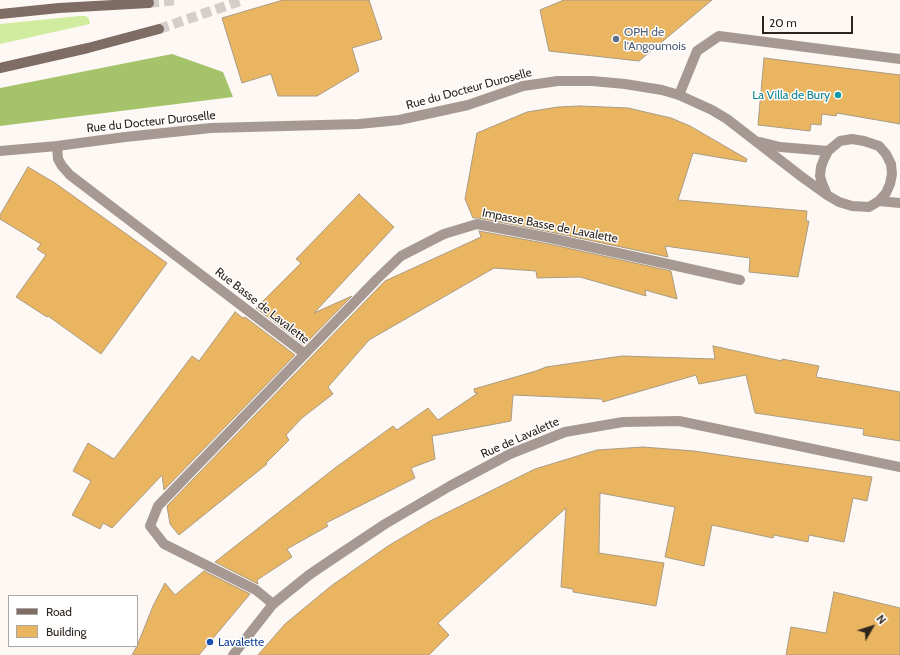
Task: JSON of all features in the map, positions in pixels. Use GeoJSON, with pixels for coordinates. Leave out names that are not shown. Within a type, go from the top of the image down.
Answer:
{"type":"FeatureCollection","features":[{"type":"Feature","properties":{"kind":"main road"},"geometry":{"type":"LineString","coordinates":[[0,14],[59,8],[149,3]]}},
{"type":"Feature","properties":{"kind":"main road"},"geometry":{"type":"LineString","coordinates":[[0,68],[88,48],[159,29]]}},
{"type":"Feature","properties":{"kind":"street"},"geometry":{"type":"LineString","coordinates":[[679,95],[697,51],[718,36],[900,59]]}},
{"type":"Feature","properties":{"kind":"street","name":"Rue du Docteur Duroselle"},"geometry":{"type":"LineString","coordinates":[[56,146],[212,128],[359,124],[399,120],[468,105],[524,86],[558,81],[592,81],[625,84],[679,95],[712,110],[727,119],[827,195]]}},
{"type":"Feature","properties":{"kind":"street"},"geometry":{"type":"LineString","coordinates":[[852,139],[879,146],[886,154],[891,164],[892,174],[886,194],[879,201],[869,207],[852,206],[838,202],[827,195],[820,176],[821,167],[828,151],[840,141],[852,139]]}},
{"type":"Feature","properties":{"kind":"street","name":"Rue du Docteur Duroselle"},"geometry":{"type":"LineString","coordinates":[[756,141],[780,147],[828,151]]}},
{"type":"Feature","properties":{"kind":"street"},"geometry":{"type":"LineString","coordinates":[[0,151],[56,146]]}},
{"type":"Feature","properties":{"kind":"street","name":"Rue Basse de Lavalette"},"geometry":{"type":"LineString","coordinates":[[56,146],[58,158],[62,166],[70,175],[305,354],[158,506],[150,526],[164,544],[256,590],[274,604]]}},
{"type":"Feature","properties":{"kind":"street"},"geometry":{"type":"LineString","coordinates":[[891,164],[900,169]]}},
{"type":"Feature","properties":{"kind":"street"},"geometry":{"type":"LineString","coordinates":[[879,201],[900,203]]}},
{"type":"Feature","properties":{"kind":"street","name":"Impasse Basse de Lavalette"},"geometry":{"type":"LineString","coordinates":[[305,354],[401,256],[444,234],[477,224],[550,238],[740,280]]}},
{"type":"Feature","properties":{"kind":"street","name":"Rue de Lavalette"},"geometry":{"type":"LineString","coordinates":[[233,655],[274,604],[309,575],[392,520],[510,454],[565,432],[623,422],[679,420],[900,467]]}},
{"type":"Feature","properties":{"kind":"green space"},"geometry":{"type":"Polygon","coordinates":[[[86,16],[89,19],[90,24],[0,44],[0,24],[86,16]]]}},
{"type":"Feature","properties":{"kind":"green space"},"geometry":{"type":"Polygon","coordinates":[[[172,54],[223,72],[233,97],[0,126],[0,88],[172,54]]]}},
{"type":"Feature","properties":{"kind":"building"},"geometry":{"type":"Polygon","coordinates":[[[283,0],[369,0],[382,39],[352,48],[359,71],[317,96],[278,96],[271,74],[242,83],[222,18],[283,0]]]}},
{"type":"Feature","properties":{"kind":"building"},"geometry":{"type":"Polygon","coordinates":[[[564,0],[712,0],[639,61],[549,51],[540,10],[564,0]]]}},
{"type":"Feature","properties":{"kind":"building","name":"La Villa de Bury"},"geometry":{"type":"Polygon","coordinates":[[[764,58],[900,75],[900,124],[837,113],[836,116],[822,114],[821,125],[811,124],[810,131],[758,125],[764,58]]]}},
{"type":"Feature","properties":{"kind":"building"},"geometry":{"type":"Polygon","coordinates":[[[580,106],[628,108],[671,118],[690,126],[747,159],[746,162],[693,153],[678,200],[807,211],[806,221],[809,221],[798,277],[749,272],[750,258],[665,246],[668,257],[551,232],[473,218],[465,199],[477,133],[527,112],[558,107],[580,106]]]}},
{"type":"Feature","properties":{"kind":"building"},"geometry":{"type":"Polygon","coordinates":[[[28,167],[55,183],[167,263],[101,354],[48,316],[47,317],[16,297],[46,255],[37,249],[41,244],[0,219],[0,215],[28,167]]]}},
{"type":"Feature","properties":{"kind":"building"},"geometry":{"type":"Polygon","coordinates":[[[359,194],[394,227],[314,313],[352,296],[304,345],[256,308],[301,263],[296,259],[359,194]]]}},
{"type":"Feature","properties":{"kind":"building"},"geometry":{"type":"Polygon","coordinates":[[[479,231],[549,244],[671,271],[677,299],[645,290],[646,296],[580,277],[537,278],[536,271],[494,268],[369,340],[328,387],[333,394],[302,418],[286,435],[289,440],[266,463],[267,464],[179,535],[170,524],[167,506],[382,284],[385,281],[481,237],[479,231]]]}},
{"type":"Feature","properties":{"kind":"building"},"geometry":{"type":"Polygon","coordinates":[[[235,312],[243,318],[245,317],[295,355],[164,490],[162,475],[112,528],[103,523],[100,529],[72,515],[91,481],[73,471],[88,443],[114,459],[192,356],[199,361],[235,312]]]}},
{"type":"Feature","properties":{"kind":"building"},"geometry":{"type":"Polygon","coordinates":[[[713,346],[782,361],[782,359],[819,366],[816,377],[900,392],[900,441],[863,435],[864,429],[755,413],[746,375],[699,384],[696,375],[603,402],[602,399],[513,395],[511,421],[432,436],[435,459],[411,468],[415,478],[326,523],[328,526],[287,549],[292,557],[257,580],[258,584],[215,562],[335,468],[393,426],[397,430],[428,408],[438,420],[478,393],[475,393],[474,389],[546,367],[622,356],[715,359],[713,346]]]}},
{"type":"Feature","properties":{"kind":"building"},"geometry":{"type":"Polygon","coordinates":[[[643,447],[694,451],[872,477],[867,501],[853,498],[844,542],[809,535],[808,542],[774,535],[773,538],[712,525],[704,566],[665,557],[675,507],[600,493],[599,553],[664,563],[656,606],[573,592],[573,589],[561,587],[566,508],[438,623],[449,635],[429,655],[258,655],[285,624],[331,586],[388,546],[430,521],[535,469],[597,450],[643,447]]]}},
{"type":"Feature","properties":{"kind":"building"},"geometry":{"type":"Polygon","coordinates":[[[204,571],[250,594],[199,655],[132,655],[136,647],[138,647],[138,644],[153,606],[165,583],[175,595],[204,571]]]}},
{"type":"Feature","properties":{"kind":"building"},"geometry":{"type":"Polygon","coordinates":[[[834,592],[900,608],[900,655],[786,655],[791,627],[826,633],[834,592]]]}},
{"type":"Feature","properties":{"kind":"tunnel"},"geometry":{"type":"LineString","coordinates":[[149,3],[176,0]]}},
{"type":"Feature","properties":{"kind":"tunnel"},"geometry":{"type":"LineString","coordinates":[[159,29],[243,0]]}},
{"type":"Feature","properties":{"kind":"place","name":"OPH de l'Angoumois"},"geometry":{"type":"Point","coordinates":[616,39]}},
{"type":"Feature","properties":{"kind":"place","name":"La Villa de Bury"},"geometry":{"type":"Point","coordinates":[838,95]}},
{"type":"Feature","properties":{"kind":"place","name":"Lavalette"},"geometry":{"type":"Point","coordinates":[210,642]}}]}
